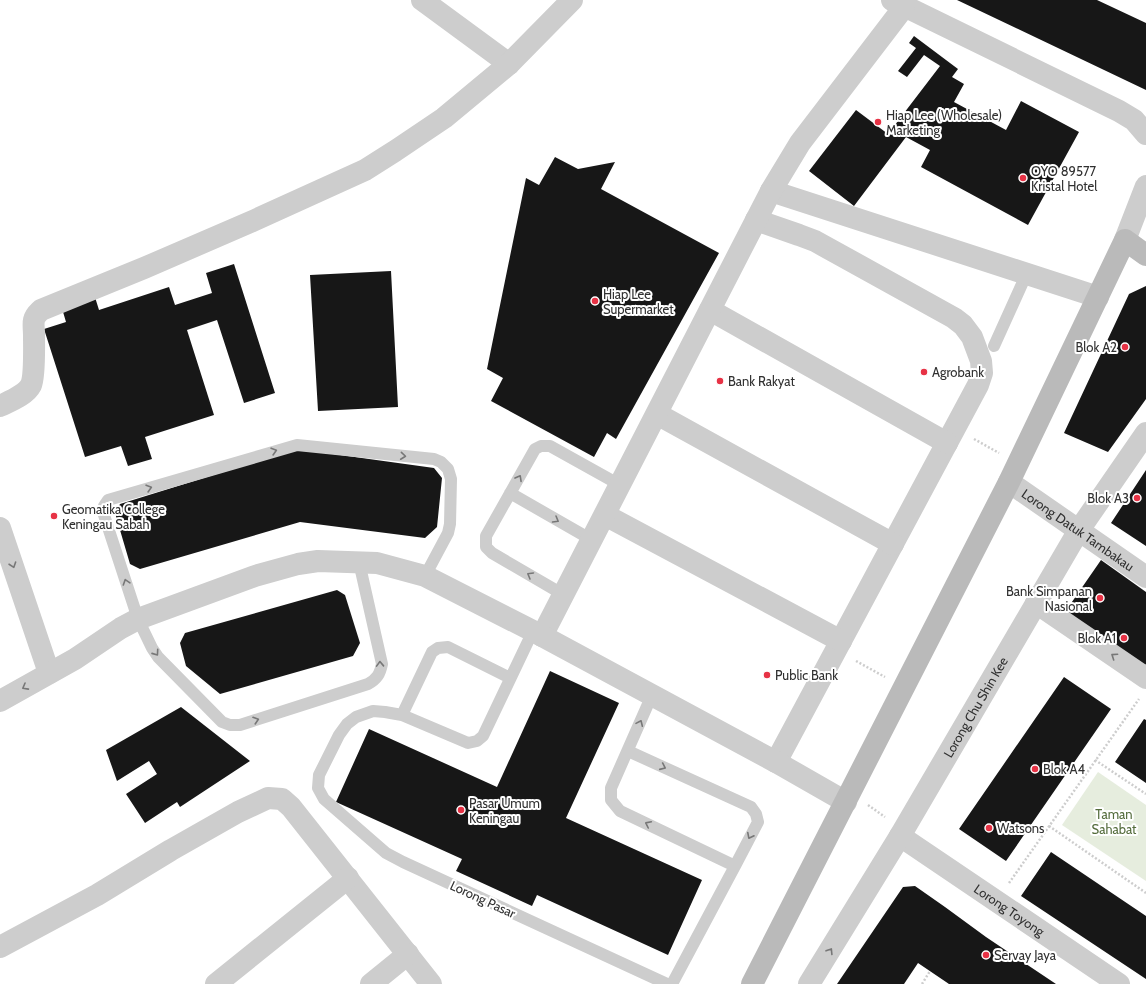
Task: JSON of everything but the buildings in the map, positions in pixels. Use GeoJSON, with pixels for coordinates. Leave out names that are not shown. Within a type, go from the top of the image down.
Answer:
{"type":"FeatureCollection","features":[{"type":"Feature","properties":{"kind":"street"},"geometry":{"type":"LineString","coordinates":[[422,0],[509,64]]}},
{"type":"Feature","properties":{"kind":"street"},"geometry":{"type":"LineString","coordinates":[[0,406],[26,391],[31,385],[33,378],[34,348],[33,321],[36,314],[41,310],[144,268],[365,170],[444,118],[509,64],[572,0]]}},
{"type":"Feature","properties":{"kind":"street"},"geometry":{"type":"LineString","coordinates":[[538,634],[564,595],[771,191],[800,142],[897,4],[1119,111],[1134,120],[1146,133]]}},
{"type":"Feature","properties":{"kind":"street"},"geometry":{"type":"LineString","coordinates":[[752,984],[1014,473],[1125,240],[1146,186]]}},
{"type":"Feature","properties":{"kind":"street"},"geometry":{"type":"LineString","coordinates":[[771,191],[1098,297]]}},
{"type":"Feature","properties":{"kind":"street"},"geometry":{"type":"LineString","coordinates":[[756,220],[799,234],[815,241],[954,318],[964,325],[972,337],[982,361],[982,374],[978,385],[776,762]]}},
{"type":"Feature","properties":{"kind":"street"},"geometry":{"type":"LineString","coordinates":[[1125,240],[1146,255]]}},
{"type":"Feature","properties":{"kind":"street"},"geometry":{"type":"LineString","coordinates":[[710,310],[951,435]]}},
{"type":"Feature","properties":{"kind":"street"},"geometry":{"type":"LineString","coordinates":[[657,414],[893,544]]}},
{"type":"Feature","properties":{"kind":"street","name":"Lorong Chu Shin Kee"},"geometry":{"type":"LineString","coordinates":[[809,984],[900,836],[1079,530],[1146,433]]}},
{"type":"Feature","properties":{"kind":"street","name":"Lorong Datuk Tambakau"},"geometry":{"type":"LineString","coordinates":[[1014,473],[1079,530],[1146,577]]}},
{"type":"Feature","properties":{"kind":"street"},"geometry":{"type":"LineString","coordinates":[[605,515],[839,645]]}},
{"type":"Feature","properties":{"kind":"street"},"geometry":{"type":"LineString","coordinates":[[0,528],[50,674]]}},
{"type":"Feature","properties":{"kind":"street"},"geometry":{"type":"LineString","coordinates":[[0,701],[50,674],[121,628],[138,619],[255,576],[298,564],[318,561],[377,563],[425,576],[652,695],[776,762],[846,802]]}},
{"type":"Feature","properties":{"kind":"street"},"geometry":{"type":"LineString","coordinates":[[1036,603],[1144,687]]}},
{"type":"Feature","properties":{"kind":"street"},"geometry":{"type":"LineString","coordinates":[[0,947],[97,895],[171,850],[238,812],[268,798],[282,799],[291,807],[431,984]]}},
{"type":"Feature","properties":{"kind":"street","name":"Lorong Toyong"},"geometry":{"type":"LineString","coordinates":[[900,836],[1118,984]]}},
{"type":"Feature","properties":{"kind":"street"},"geometry":{"type":"LineString","coordinates":[[216,984],[348,878]]}},
{"type":"Feature","properties":{"kind":"street"},"geometry":{"type":"LineString","coordinates":[[371,984],[408,954]]}},
{"type":"Feature","properties":{"kind":"lane"},"geometry":{"type":"LineString","coordinates":[[994,346],[1027,273]]}},
{"type":"Feature","properties":{"kind":"lane"},"geometry":{"type":"LineString","coordinates":[[359,562],[382,664],[376,679],[368,684],[240,725],[230,725],[222,722],[158,657],[152,648],[138,619],[103,512],[104,506],[108,500],[297,445],[434,459],[441,462],[448,469],[451,479],[450,524],[448,533],[425,576]]}},
{"type":"Feature","properties":{"kind":"lane"},"geometry":{"type":"LineString","coordinates":[[564,595],[492,553],[486,547],[486,536],[535,449],[541,446],[550,446],[620,485]]}},
{"type":"Feature","properties":{"kind":"lane"},"geometry":{"type":"LineString","coordinates":[[510,493],[592,540]]}},
{"type":"Feature","properties":{"kind":"lane"},"geometry":{"type":"LineString","coordinates":[[510,678],[448,647],[438,648],[432,652],[402,716],[468,743],[477,741],[483,736],[510,678],[538,634]]}},
{"type":"Feature","properties":{"kind":"lane"},"geometry":{"type":"LineString","coordinates":[[652,695],[612,788],[612,800],[620,810],[735,866]]}},
{"type":"Feature","properties":{"kind":"lane","name":"Lorong Pasar"},"geometry":{"type":"LineString","coordinates":[[402,716],[373,711],[356,717],[347,724],[339,735],[319,775],[318,788],[324,799],[386,852],[403,862],[667,984]]}},
{"type":"Feature","properties":{"kind":"lane"},"geometry":{"type":"LineString","coordinates":[[628,751],[751,807],[756,814],[758,822],[672,984]]}},
{"type":"Feature","properties":{"kind":"path"},"geometry":{"type":"LineString","coordinates":[[951,435],[1014,473]]}},
{"type":"Feature","properties":{"kind":"path"},"geometry":{"type":"LineString","coordinates":[[839,645],[904,688]]}},
{"type":"Feature","properties":{"kind":"path"},"geometry":{"type":"LineString","coordinates":[[996,901],[1096,760],[1144,687]]}},
{"type":"Feature","properties":{"kind":"path"},"geometry":{"type":"LineString","coordinates":[[1096,760],[1146,794]]}},
{"type":"Feature","properties":{"kind":"path"},"geometry":{"type":"LineString","coordinates":[[868,806],[876,810]]}},
{"type":"Feature","properties":{"kind":"path"},"geometry":{"type":"LineString","coordinates":[[1049,826],[1146,893]]}},
{"type":"Feature","properties":{"kind":"path"},"geometry":{"type":"LineString","coordinates":[[922,984],[930,971]]}},
{"type":"Feature","properties":{"kind":"green space","name":"Taman Sahabat"},"geometry":{"type":"Polygon","coordinates":[[[1098,772],[1146,805],[1146,881],[1062,825],[1098,772]]]}},
{"type":"Feature","properties":{"kind":"place","name":"Hiap Lee (Wholesale) Marketing"},"geometry":{"type":"Point","coordinates":[878,122]}},
{"type":"Feature","properties":{"kind":"place","name":"OYO 89577 Kristal Hotel"},"geometry":{"type":"Point","coordinates":[1023,178]}},
{"type":"Feature","properties":{"kind":"place","name":"Hiap Lee Supermarket"},"geometry":{"type":"Point","coordinates":[595,301]}},
{"type":"Feature","properties":{"kind":"place","name":"Blok A2"},"geometry":{"type":"Point","coordinates":[1125,347]}},
{"type":"Feature","properties":{"kind":"place","name":"Agrobank"},"geometry":{"type":"Point","coordinates":[924,372]}},
{"type":"Feature","properties":{"kind":"place","name":"Bank Rakyat"},"geometry":{"type":"Point","coordinates":[720,381]}},
{"type":"Feature","properties":{"kind":"place","name":"Blok A3"},"geometry":{"type":"Point","coordinates":[1137,498]}},
{"type":"Feature","properties":{"kind":"place","name":"Geomatika College Keningau Sabah"},"geometry":{"type":"Point","coordinates":[54,516]}},
{"type":"Feature","properties":{"kind":"place","name":"Bank Simpanan Nasional"},"geometry":{"type":"Point","coordinates":[1100,598]}},
{"type":"Feature","properties":{"kind":"place","name":"Blok A1"},"geometry":{"type":"Point","coordinates":[1124,638]}},
{"type":"Feature","properties":{"kind":"place","name":"Public Bank"},"geometry":{"type":"Point","coordinates":[767,675]}},
{"type":"Feature","properties":{"kind":"place","name":"Blok A4"},"geometry":{"type":"Point","coordinates":[1035,769]}},
{"type":"Feature","properties":{"kind":"place","name":"Pasar Umum Keningau"},"geometry":{"type":"Point","coordinates":[461,810]}},
{"type":"Feature","properties":{"kind":"place","name":"Watsons"},"geometry":{"type":"Point","coordinates":[989,828]}},
{"type":"Feature","properties":{"kind":"place","name":"Servay Jaya"},"geometry":{"type":"Point","coordinates":[986,955]}}]}
